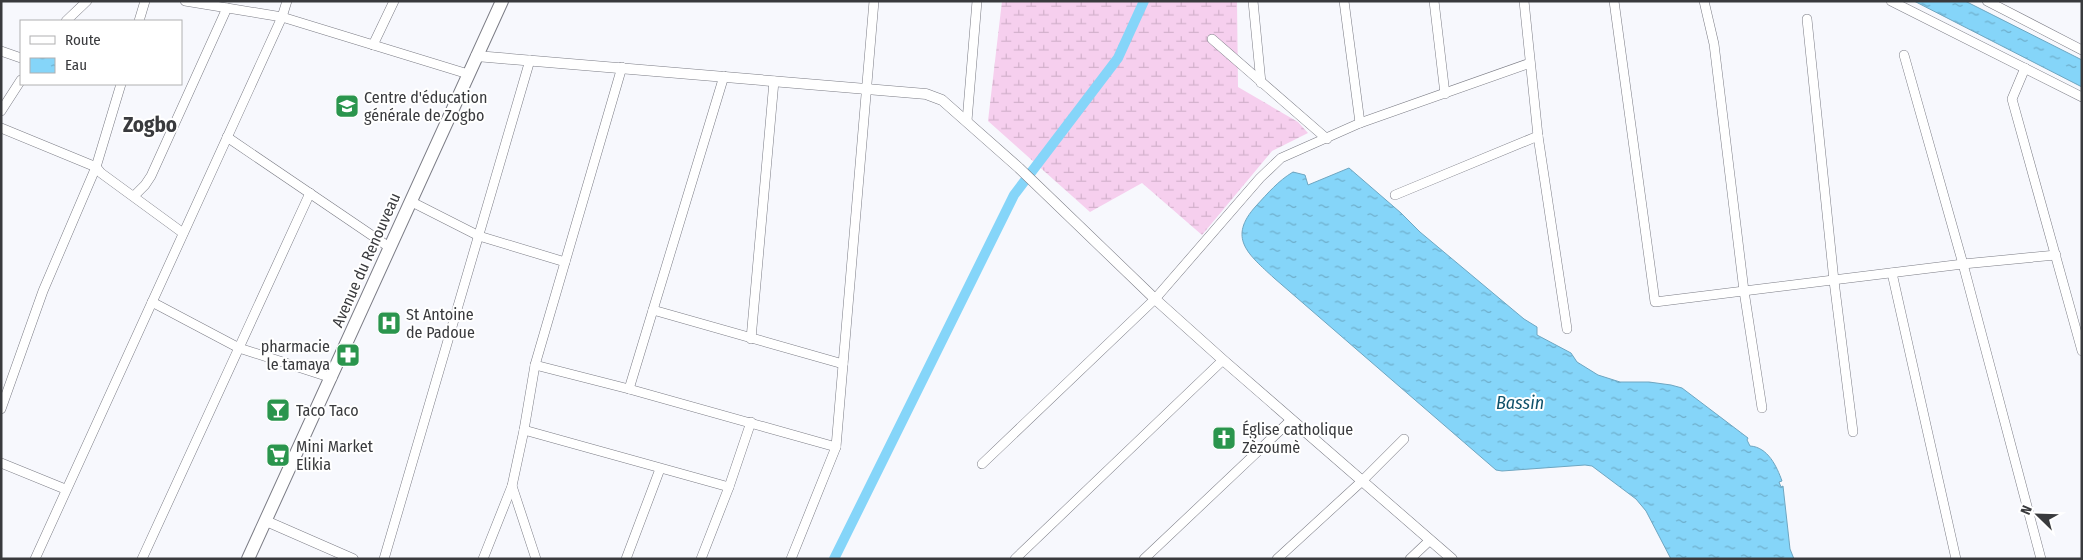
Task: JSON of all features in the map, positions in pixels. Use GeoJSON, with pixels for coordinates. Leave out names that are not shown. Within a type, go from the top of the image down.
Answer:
{"type":"FeatureCollection","features":[{"type":"Feature","properties":{"kind":"main road","name":"Avenue du Renouveau"},"geometry":{"type":"LineString","coordinates":[[248,559],[502,1]]}},
{"type":"Feature","properties":{"kind":"street"},"geometry":{"type":"LineString","coordinates":[[67,20],[87,1]]}},
{"type":"Feature","properties":{"kind":"street"},"geometry":{"type":"LineString","coordinates":[[139,20],[145,1]]}},
{"type":"Feature","properties":{"kind":"street"},"geometry":{"type":"LineString","coordinates":[[185,1],[282,17],[468,74]]}},
{"type":"Feature","properties":{"kind":"street"},"geometry":{"type":"LineString","coordinates":[[35,559],[282,17],[287,1]]}},
{"type":"Feature","properties":{"kind":"street"},"geometry":{"type":"LineString","coordinates":[[373,44],[394,1]]}},
{"type":"Feature","properties":{"kind":"street"},"geometry":{"type":"LineString","coordinates":[[791,559],[836,446],[874,1]]}},
{"type":"Feature","properties":{"kind":"street"},"geometry":{"type":"LineString","coordinates":[[967,121],[977,1]]}},
{"type":"Feature","properties":{"kind":"street"},"geometry":{"type":"LineString","coordinates":[[1253,1],[1262,82]]}},
{"type":"Feature","properties":{"kind":"street"},"geometry":{"type":"LineString","coordinates":[[1344,1],[1360,123]]}},
{"type":"Feature","properties":{"kind":"street"},"geometry":{"type":"LineString","coordinates":[[1434,1],[1445,94]]}},
{"type":"Feature","properties":{"kind":"street"},"geometry":{"type":"LineString","coordinates":[[1524,1],[1538,136],[1567,329]]}},
{"type":"Feature","properties":{"kind":"street"},"geometry":{"type":"LineString","coordinates":[[1614,1],[1655,302],[1963,264],[2056,255]]}},
{"type":"Feature","properties":{"kind":"street"},"geometry":{"type":"LineString","coordinates":[[1704,1],[1714,44],[1744,291],[1762,408]]}},
{"type":"Feature","properties":{"kind":"street"},"geometry":{"type":"LineString","coordinates":[[1891,1],[2082,97]]}},
{"type":"Feature","properties":{"kind":"street"},"geometry":{"type":"LineString","coordinates":[[1987,1],[2082,50]]}},
{"type":"Feature","properties":{"kind":"street"},"geometry":{"type":"LineString","coordinates":[[134,196],[151,176],[227,8]]}},
{"type":"Feature","properties":{"kind":"street"},"geometry":{"type":"LineString","coordinates":[[1807,19],[1834,281],[1853,432]]}},
{"type":"Feature","properties":{"kind":"street"},"geometry":{"type":"LineString","coordinates":[[1212,39],[1326,139]]}},
{"type":"Feature","properties":{"kind":"street"},"geometry":{"type":"LineString","coordinates":[[1,51],[20,58]]}},
{"type":"Feature","properties":{"kind":"street"},"geometry":{"type":"LineString","coordinates":[[1904,55],[1963,264],[2041,559]]}},
{"type":"Feature","properties":{"kind":"street"},"geometry":{"type":"LineString","coordinates":[[476,56],[867,88],[935,96],[967,121],[1155,299],[1223,360],[1452,559]]}},
{"type":"Feature","properties":{"kind":"street"},"geometry":{"type":"LineString","coordinates":[[384,559],[530,60]]}},
{"type":"Feature","properties":{"kind":"street"},"geometry":{"type":"LineString","coordinates":[[982,464],[1155,299],[1260,178],[1281,158],[1360,123],[1530,63]]}},
{"type":"Feature","properties":{"kind":"street"},"geometry":{"type":"LineString","coordinates":[[484,559],[512,486],[535,365],[622,67]]}},
{"type":"Feature","properties":{"kind":"street"},"geometry":{"type":"LineString","coordinates":[[2025,68],[2012,99],[2082,351]]}},
{"type":"Feature","properties":{"kind":"street"},"geometry":{"type":"LineString","coordinates":[[629,389],[724,76]]}},
{"type":"Feature","properties":{"kind":"street"},"geometry":{"type":"LineString","coordinates":[[751,339],[774,81]]}},
{"type":"Feature","properties":{"kind":"street"},"geometry":{"type":"LineString","coordinates":[[1,111],[20,82]]}},
{"type":"Feature","properties":{"kind":"street"},"geometry":{"type":"LineString","coordinates":[[1,409],[43,291],[96,167],[120,85]]}},
{"type":"Feature","properties":{"kind":"street"},"geometry":{"type":"LineString","coordinates":[[1,128],[96,167],[101,173],[183,233]]}},
{"type":"Feature","properties":{"kind":"street"},"geometry":{"type":"LineString","coordinates":[[1395,195],[1538,136]]}},
{"type":"Feature","properties":{"kind":"street"},"geometry":{"type":"LineString","coordinates":[[227,137],[390,247]]}},
{"type":"Feature","properties":{"kind":"street"},"geometry":{"type":"LineString","coordinates":[[142,559],[310,193]]}},
{"type":"Feature","properties":{"kind":"street"},"geometry":{"type":"LineString","coordinates":[[410,201],[480,236],[565,262]]}},
{"type":"Feature","properties":{"kind":"street"},"geometry":{"type":"LineString","coordinates":[[1892,273],[1956,559]]}},
{"type":"Feature","properties":{"kind":"street"},"geometry":{"type":"LineString","coordinates":[[152,302],[239,348],[332,378]]}},
{"type":"Feature","properties":{"kind":"street"},"geometry":{"type":"LineString","coordinates":[[653,310],[843,364]]}},
{"type":"Feature","properties":{"kind":"street"},"geometry":{"type":"LineString","coordinates":[[1014,559],[1223,360]]}},
{"type":"Feature","properties":{"kind":"street"},"geometry":{"type":"LineString","coordinates":[[535,365],[836,446]]}},
{"type":"Feature","properties":{"kind":"street"},"geometry":{"type":"LineString","coordinates":[[1144,559],[1291,420]]}},
{"type":"Feature","properties":{"kind":"street"},"geometry":{"type":"LineString","coordinates":[[701,559],[729,487],[751,422]]}},
{"type":"Feature","properties":{"kind":"street"},"geometry":{"type":"LineString","coordinates":[[524,430],[729,487]]}},
{"type":"Feature","properties":{"kind":"street"},"geometry":{"type":"LineString","coordinates":[[1277,559],[1362,482],[1404,439]]}},
{"type":"Feature","properties":{"kind":"street"},"geometry":{"type":"LineString","coordinates":[[1,463],[66,489]]}},
{"type":"Feature","properties":{"kind":"street"},"geometry":{"type":"LineString","coordinates":[[626,559],[660,469]]}},
{"type":"Feature","properties":{"kind":"street"},"geometry":{"type":"LineString","coordinates":[[512,486],[536,559]]}},
{"type":"Feature","properties":{"kind":"street"},"geometry":{"type":"LineString","coordinates":[[266,521],[341,557],[353,559]]}},
{"type":"Feature","properties":{"kind":"street"},"geometry":{"type":"LineString","coordinates":[[1410,559],[1429,541]]}},
{"type":"Feature","properties":{"kind":"green space"},"geometry":{"type":"Polygon","coordinates":[[[1002,1],[1237,1],[1238,87],[1298,122],[1308,133],[1272,151],[1202,235],[1142,183],[1090,212],[988,121],[1002,1]]]}},
{"type":"Feature","properties":{"kind":"water"},"geometry":{"type":"Polygon","coordinates":[[[1914,1],[1965,1],[2082,60],[2082,87],[1914,1]]]}},
{"type":"Feature","properties":{"kind":"water","name":"Bassin"},"geometry":{"type":"Polygon","coordinates":[[[1349,168],[1420,232],[1524,319],[1537,327],[1537,335],[1571,353],[1577,362],[1598,375],[1620,382],[1649,382],[1682,388],[1748,438],[1750,446],[1756,447],[1767,454],[1782,481],[1779,482],[1781,487],[1783,486],[1790,549],[1794,559],[1671,559],[1646,511],[1636,499],[1592,466],[1496,470],[1274,278],[1256,261],[1244,245],[1242,237],[1243,227],[1247,217],[1273,188],[1293,172],[1305,175],[1308,185],[1349,168]]]}},
{"type":"Feature","properties":{"kind":"waterway"},"geometry":{"type":"LineString","coordinates":[[834,559],[1014,195],[1118,58],[1144,1]]}},
{"type":"Feature","properties":{"kind":"place","name":"Centre d'éducation générale de Zogbo"},"geometry":{"type":"Point","coordinates":[347,106]}},
{"type":"Feature","properties":{"kind":"place","name":"St Antoine de Padoue"},"geometry":{"type":"Point","coordinates":[389,323]}},
{"type":"Feature","properties":{"kind":"place","name":"pharmacie le tamaya"},"geometry":{"type":"Point","coordinates":[348,355]}},
{"type":"Feature","properties":{"kind":"place","name":"Taco Taco"},"geometry":{"type":"Point","coordinates":[278,410]}},
{"type":"Feature","properties":{"kind":"place","name":"Église catholique Zèzoumè"},"geometry":{"type":"Point","coordinates":[1224,438]}},
{"type":"Feature","properties":{"kind":"place","name":"Mini Market Elikia"},"geometry":{"type":"Point","coordinates":[278,455]}},
{"type":"Feature","properties":{"kind":"district","name":"Zogbo"},"geometry":{"type":"Point","coordinates":[150,125]}}]}
